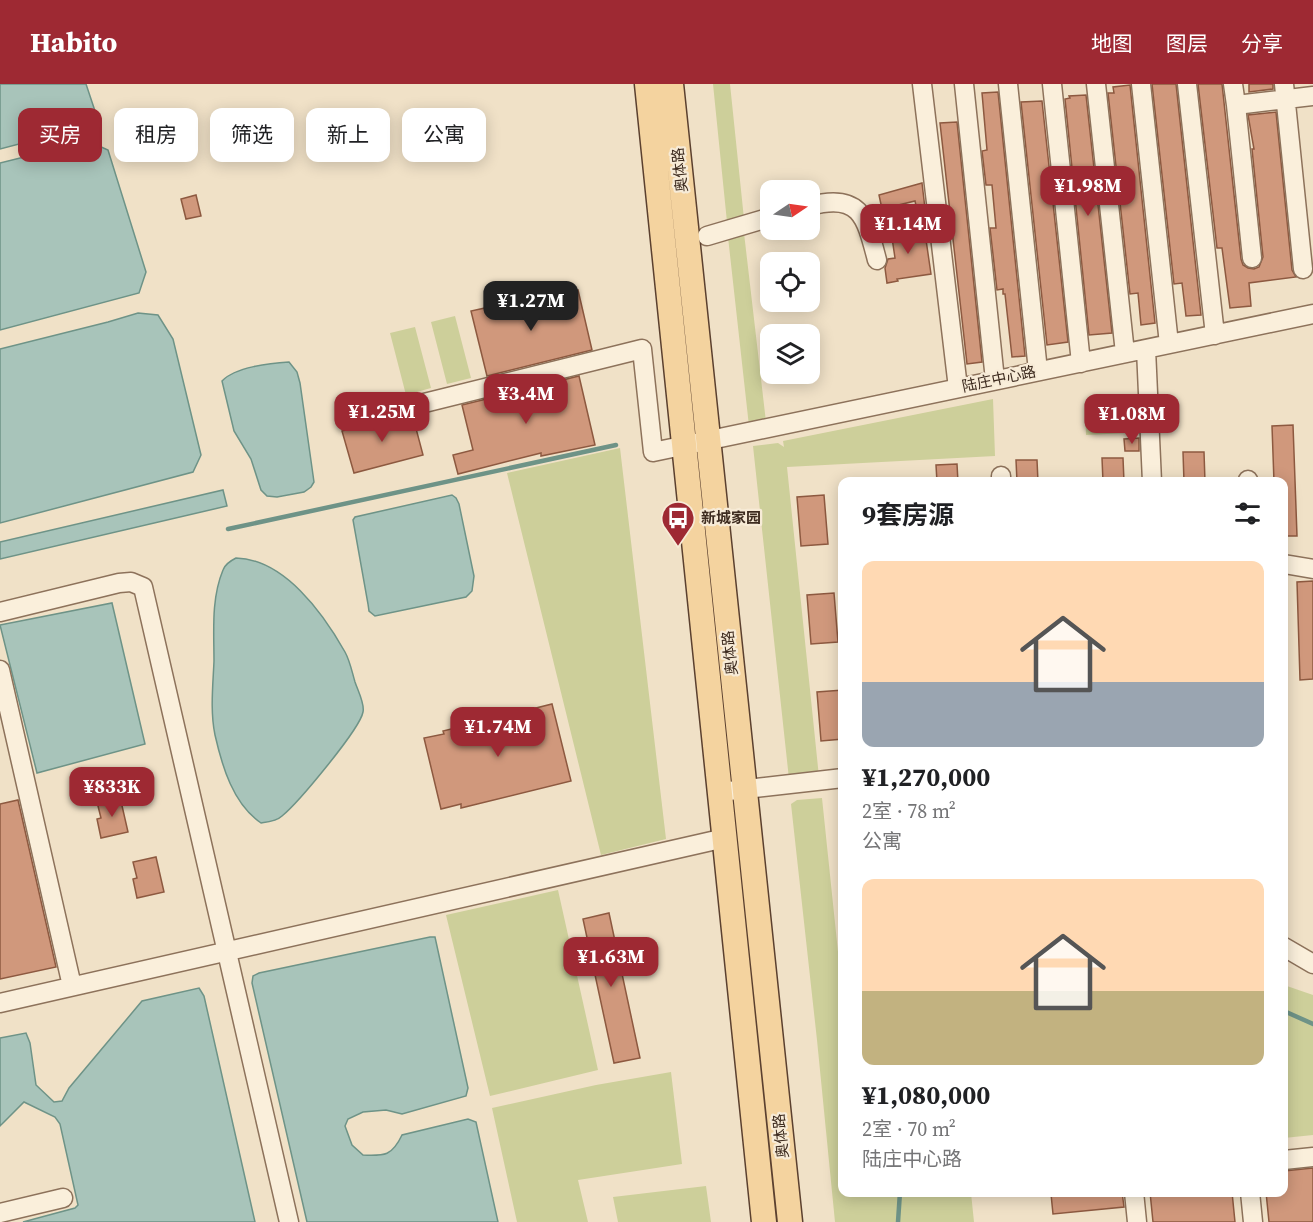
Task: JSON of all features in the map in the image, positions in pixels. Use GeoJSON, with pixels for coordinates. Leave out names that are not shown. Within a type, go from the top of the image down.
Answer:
{"type":"FeatureCollection","features":[{"type":"Feature","properties":{"kind":"main road","name":"奥体路"},"geometry":{"type":"LineString","coordinates":[[647,84],[745,790],[790,1222]]}},
{"type":"Feature","properties":{"kind":"main road","name":"奥体路"},"geometry":{"type":"LineString","coordinates":[[671,84],[720,792],[764,1222]]}},
{"type":"Feature","properties":{"kind":"street"},"geometry":{"type":"LineString","coordinates":[[922,84],[958,388]]}},
{"type":"Feature","properties":{"kind":"street"},"geometry":{"type":"LineString","coordinates":[[963,84],[995,380]]}},
{"type":"Feature","properties":{"kind":"street"},"geometry":{"type":"LineString","coordinates":[[1008,84],[1038,371]]}},
{"type":"Feature","properties":{"kind":"street"},"geometry":{"type":"LineString","coordinates":[[1052,84],[1081,363]]}},
{"type":"Feature","properties":{"kind":"street"},"geometry":{"type":"LineString","coordinates":[[1096,84],[1125,353]]}},
{"type":"Feature","properties":{"kind":"street"},"geometry":{"type":"LineString","coordinates":[[1141,84],[1169,344]]}},
{"type":"Feature","properties":{"kind":"street"},"geometry":{"type":"LineString","coordinates":[[1186,84],[1215,335]]}},
{"type":"Feature","properties":{"kind":"street"},"geometry":{"type":"LineString","coordinates":[[1233,84],[1252,258]]}},
{"type":"Feature","properties":{"kind":"street"},"geometry":{"type":"LineString","coordinates":[[1236,105],[1285,92],[1313,96]]}},
{"type":"Feature","properties":{"kind":"street"},"geometry":{"type":"LineString","coordinates":[[1285,92],[1303,269]]}},
{"type":"Feature","properties":{"kind":"street"},"geometry":{"type":"LineString","coordinates":[[820,203],[827,201],[848,203],[858,211],[869,228],[877,260]]}},
{"type":"Feature","properties":{"kind":"street"},"geometry":{"type":"LineString","coordinates":[[707,236],[760,220]]}},
{"type":"Feature","properties":{"kind":"street","name":"陆庄中心路"},"geometry":{"type":"LineString","coordinates":[[405,408],[642,349],[652,452],[1313,314]]}},
{"type":"Feature","properties":{"kind":"street"},"geometry":{"type":"LineString","coordinates":[[1146,349],[1152,477]]}},
{"type":"Feature","properties":{"kind":"street"},"geometry":{"type":"LineString","coordinates":[[1288,565],[1313,569]]}},
{"type":"Feature","properties":{"kind":"street"},"geometry":{"type":"LineString","coordinates":[[0,612],[119,583],[131,582],[143,587],[289,1222]]}},
{"type":"Feature","properties":{"kind":"street"},"geometry":{"type":"LineString","coordinates":[[0,670],[72,986]]}},
{"type":"Feature","properties":{"kind":"street"},"geometry":{"type":"LineString","coordinates":[[720,792],[838,779]]}},
{"type":"Feature","properties":{"kind":"street"},"geometry":{"type":"LineString","coordinates":[[0,1003],[725,838]]}},
{"type":"Feature","properties":{"kind":"street"},"geometry":{"type":"LineString","coordinates":[[1288,949],[1313,964]]}},
{"type":"Feature","properties":{"kind":"street"},"geometry":{"type":"LineString","coordinates":[[1288,1160],[1313,1157]]}},
{"type":"Feature","properties":{"kind":"street"},"geometry":{"type":"LineString","coordinates":[[1134,1197],[1137,1222]]}},
{"type":"Feature","properties":{"kind":"street"},"geometry":{"type":"LineString","coordinates":[[1250,1197],[1253,1222]]}},
{"type":"Feature","properties":{"kind":"street"},"geometry":{"type":"LineString","coordinates":[[0,1213],[63,1198]]}},
{"type":"Feature","properties":{"kind":"green space"},"geometry":{"type":"Polygon","coordinates":[[[713,84],[730,84],[744,219],[727,222],[713,84]]]}},
{"type":"Feature","properties":{"kind":"green space"},"geometry":{"type":"Polygon","coordinates":[[[744,233],[766,422],[749,426],[728,237],[744,233]]]}},
{"type":"Feature","properties":{"kind":"green space"},"geometry":{"type":"Polygon","coordinates":[[[455,316],[471,378],[447,384],[431,322],[455,316]]]}},
{"type":"Feature","properties":{"kind":"green space"},"geometry":{"type":"Polygon","coordinates":[[[415,327],[431,388],[406,395],[390,333],[415,327]]]}},
{"type":"Feature","properties":{"kind":"green space"},"geometry":{"type":"Polygon","coordinates":[[[993,399],[995,456],[787,467],[819,777],[789,779],[753,446],[778,443],[784,447],[783,441],[993,399]]]}},
{"type":"Feature","properties":{"kind":"green space"},"geometry":{"type":"Polygon","coordinates":[[[1127,405],[1128,433],[1086,435],[1085,407],[1127,405]]]}},
{"type":"Feature","properties":{"kind":"green space"},"geometry":{"type":"Polygon","coordinates":[[[620,448],[666,839],[601,855],[507,473],[620,448]]]}},
{"type":"Feature","properties":{"kind":"green space"},"geometry":{"type":"Polygon","coordinates":[[[822,798],[838,952],[838,1197],[971,1197],[974,1222],[835,1222],[791,804],[797,800],[822,798]]]}},
{"type":"Feature","properties":{"kind":"green space"},"geometry":{"type":"Polygon","coordinates":[[[558,890],[598,1070],[490,1096],[446,915],[558,890]]]}},
{"type":"Feature","properties":{"kind":"green space"},"geometry":{"type":"Polygon","coordinates":[[[1288,986],[1313,995],[1313,1135],[1288,1138],[1288,986]]]}},
{"type":"Feature","properties":{"kind":"green space"},"geometry":{"type":"Polygon","coordinates":[[[671,1072],[682,1164],[578,1180],[588,1222],[517,1222],[492,1108],[596,1085],[671,1072]]]}},
{"type":"Feature","properties":{"kind":"green space"},"geometry":{"type":"Polygon","coordinates":[[[706,1186],[711,1222],[618,1222],[613,1197],[706,1186]]]}},
{"type":"Feature","properties":{"kind":"water"},"geometry":{"type":"Polygon","coordinates":[[[0,84],[86,84],[94,108],[18,108],[18,144],[0,149],[0,84]]]}},
{"type":"Feature","properties":{"kind":"water"},"geometry":{"type":"Polygon","coordinates":[[[102,147],[108,150],[146,272],[139,293],[0,330],[0,163],[18,158],[18,162],[102,162],[102,147]]]}},
{"type":"Feature","properties":{"kind":"water"},"geometry":{"type":"Polygon","coordinates":[[[138,313],[158,315],[173,339],[201,455],[193,472],[0,523],[0,349],[138,313]]]}},
{"type":"Feature","properties":{"kind":"water"},"geometry":{"type":"Polygon","coordinates":[[[289,362],[297,372],[300,383],[314,482],[304,492],[277,497],[267,496],[261,490],[251,459],[234,431],[222,381],[244,369],[289,362]]]}},
{"type":"Feature","properties":{"kind":"water"},"geometry":{"type":"Polygon","coordinates":[[[223,490],[227,506],[0,559],[0,542],[223,490]]]}},
{"type":"Feature","properties":{"kind":"water"},"geometry":{"type":"Polygon","coordinates":[[[452,495],[459,504],[474,576],[472,591],[466,597],[375,616],[369,611],[353,520],[355,517],[452,495]]]}},
{"type":"Feature","properties":{"kind":"water"},"geometry":{"type":"Polygon","coordinates":[[[236,558],[254,561],[270,568],[286,578],[314,605],[347,655],[363,709],[351,734],[301,797],[280,818],[261,823],[243,806],[230,784],[218,747],[213,717],[214,615],[217,592],[224,568],[236,558]]]}},
{"type":"Feature","properties":{"kind":"water"},"geometry":{"type":"Polygon","coordinates":[[[112,603],[145,744],[37,773],[0,625],[112,603]]]}},
{"type":"Feature","properties":{"kind":"water"},"geometry":{"type":"Polygon","coordinates":[[[435,937],[468,1088],[466,1096],[402,1114],[386,1110],[363,1112],[348,1119],[345,1126],[352,1145],[363,1155],[382,1155],[395,1147],[402,1135],[468,1119],[476,1122],[498,1222],[307,1222],[252,983],[253,976],[435,937]]]}},
{"type":"Feature","properties":{"kind":"water"},"geometry":{"type":"Polygon","coordinates":[[[199,988],[204,996],[255,1222],[23,1222],[75,1208],[78,1205],[60,1124],[55,1117],[24,1102],[0,1126],[0,1038],[26,1033],[30,1043],[36,1085],[54,1102],[62,1101],[69,1088],[142,1001],[199,988]]]}},
{"type":"Feature","properties":{"kind":"building"},"geometry":{"type":"Polygon","coordinates":[[[1152,84],[1176,84],[1201,315],[1186,316],[1182,283],[1174,284],[1152,84]]]}},
{"type":"Feature","properties":{"kind":"building"},"geometry":{"type":"Polygon","coordinates":[[[1198,84],[1222,84],[1241,259],[1243,265],[1254,269],[1259,267],[1263,257],[1252,149],[1254,149],[1248,115],[1276,112],[1292,270],[1296,277],[1249,283],[1251,306],[1230,308],[1222,248],[1217,248],[1198,84]]]}},
{"type":"Feature","properties":{"kind":"building"},"geometry":{"type":"Polygon","coordinates":[[[1249,84],[1273,84],[1273,89],[1249,92],[1249,84]]]}},
{"type":"Feature","properties":{"kind":"building"},"geometry":{"type":"Polygon","coordinates":[[[1130,85],[1155,323],[1141,325],[1138,293],[1130,294],[1108,93],[1114,93],[1113,87],[1130,85]]]}},
{"type":"Feature","properties":{"kind":"building"},"geometry":{"type":"Polygon","coordinates":[[[998,92],[1025,356],[1012,357],[1005,294],[1003,294],[1003,289],[997,290],[990,228],[996,228],[992,185],[986,185],[982,151],[987,150],[982,93],[998,92]]]}},
{"type":"Feature","properties":{"kind":"building"},"geometry":{"type":"Polygon","coordinates":[[[1086,95],[1112,333],[1089,335],[1065,99],[1070,98],[1069,96],[1086,95]]]}},
{"type":"Feature","properties":{"kind":"building"},"geometry":{"type":"Polygon","coordinates":[[[1042,101],[1068,342],[1047,345],[1021,102],[1042,101]]]}},
{"type":"Feature","properties":{"kind":"building"},"geometry":{"type":"Polygon","coordinates":[[[957,122],[982,362],[967,364],[940,123],[957,122]]]}},
{"type":"Feature","properties":{"kind":"building"},"geometry":{"type":"Polygon","coordinates":[[[922,183],[926,217],[919,219],[915,201],[882,209],[879,195],[922,183]]]}},
{"type":"Feature","properties":{"kind":"building"},"geometry":{"type":"Polygon","coordinates":[[[196,195],[201,216],[186,219],[181,199],[196,195]]]}},
{"type":"Feature","properties":{"kind":"building"},"geometry":{"type":"Polygon","coordinates":[[[924,226],[931,274],[897,279],[898,281],[887,283],[885,268],[888,259],[895,258],[891,231],[924,226]]]}},
{"type":"Feature","properties":{"kind":"building"},"geometry":{"type":"Polygon","coordinates":[[[578,290],[592,350],[487,376],[471,311],[494,306],[495,309],[578,290]]]}},
{"type":"Feature","properties":{"kind":"building"},"geometry":{"type":"Polygon","coordinates":[[[579,376],[595,445],[541,456],[541,453],[458,474],[453,455],[473,450],[462,405],[579,376]]]}},
{"type":"Feature","properties":{"kind":"building"},"geometry":{"type":"Polygon","coordinates":[[[396,416],[401,419],[413,417],[423,455],[354,473],[342,431],[396,416]]]}},
{"type":"Feature","properties":{"kind":"building"},"geometry":{"type":"Polygon","coordinates":[[[1293,425],[1297,536],[1288,536],[1288,477],[1274,477],[1272,426],[1293,425]]]}},
{"type":"Feature","properties":{"kind":"building"},"geometry":{"type":"Polygon","coordinates":[[[1139,438],[1139,451],[1125,451],[1124,439],[1139,438]]]}},
{"type":"Feature","properties":{"kind":"building"},"geometry":{"type":"Polygon","coordinates":[[[1183,452],[1204,452],[1205,477],[1184,477],[1183,452]]]}},
{"type":"Feature","properties":{"kind":"building"},"geometry":{"type":"Polygon","coordinates":[[[1102,458],[1123,458],[1124,477],[1103,477],[1102,458]]]}},
{"type":"Feature","properties":{"kind":"building"},"geometry":{"type":"Polygon","coordinates":[[[1016,460],[1037,460],[1038,477],[1017,477],[1016,460]]]}},
{"type":"Feature","properties":{"kind":"building"},"geometry":{"type":"Polygon","coordinates":[[[957,464],[958,477],[937,477],[936,465],[957,464]]]}},
{"type":"Feature","properties":{"kind":"building"},"geometry":{"type":"Polygon","coordinates":[[[824,495],[828,544],[801,546],[797,497],[824,495]]]}},
{"type":"Feature","properties":{"kind":"building"},"geometry":{"type":"Polygon","coordinates":[[[1313,581],[1313,679],[1300,680],[1297,582],[1313,581]]]}},
{"type":"Feature","properties":{"kind":"building"},"geometry":{"type":"Polygon","coordinates":[[[834,593],[838,642],[811,644],[807,595],[834,593]]]}},
{"type":"Feature","properties":{"kind":"building"},"geometry":{"type":"Polygon","coordinates":[[[838,690],[838,739],[821,741],[817,692],[838,690]]]}},
{"type":"Feature","properties":{"kind":"building"},"geometry":{"type":"Polygon","coordinates":[[[552,704],[571,781],[461,808],[461,804],[441,809],[424,738],[444,734],[443,731],[552,704]]]}},
{"type":"Feature","properties":{"kind":"building"},"geometry":{"type":"Polygon","coordinates":[[[120,797],[128,832],[101,838],[97,819],[101,818],[97,802],[120,797]]]}},
{"type":"Feature","properties":{"kind":"building"},"geometry":{"type":"Polygon","coordinates":[[[18,800],[56,967],[0,979],[0,804],[18,800]]]}},
{"type":"Feature","properties":{"kind":"building"},"geometry":{"type":"Polygon","coordinates":[[[156,857],[164,892],[137,898],[133,879],[137,878],[133,862],[156,857]]]}},
{"type":"Feature","properties":{"kind":"building"},"geometry":{"type":"Polygon","coordinates":[[[609,913],[640,1058],[614,1063],[583,919],[609,913]]]}},
{"type":"Feature","properties":{"kind":"building"},"geometry":{"type":"Polygon","coordinates":[[[1313,1168],[1313,1222],[1269,1222],[1266,1197],[1288,1197],[1288,1171],[1313,1168]]]}},
{"type":"Feature","properties":{"kind":"building"},"geometry":{"type":"Polygon","coordinates":[[[1051,1197],[1123,1197],[1124,1207],[1053,1214],[1051,1197]]]}},
{"type":"Feature","properties":{"kind":"building"},"geometry":{"type":"Polygon","coordinates":[[[1150,1197],[1232,1197],[1235,1222],[1153,1222],[1150,1197]]]}},
{"type":"Feature","properties":{"kind":"waterway"},"geometry":{"type":"LineString","coordinates":[[228,529],[616,445]]}},
{"type":"Feature","properties":{"kind":"waterway"},"geometry":{"type":"LineString","coordinates":[[1288,1013],[1313,1024]]}},
{"type":"Feature","properties":{"kind":"waterway"},"geometry":{"type":"LineString","coordinates":[[898,1222],[900,1197]]}},
{"type":"Feature","properties":{"kind":"place","name":"新城家园"},"geometry":{"type":"Point","coordinates":[678,547]}}]}
